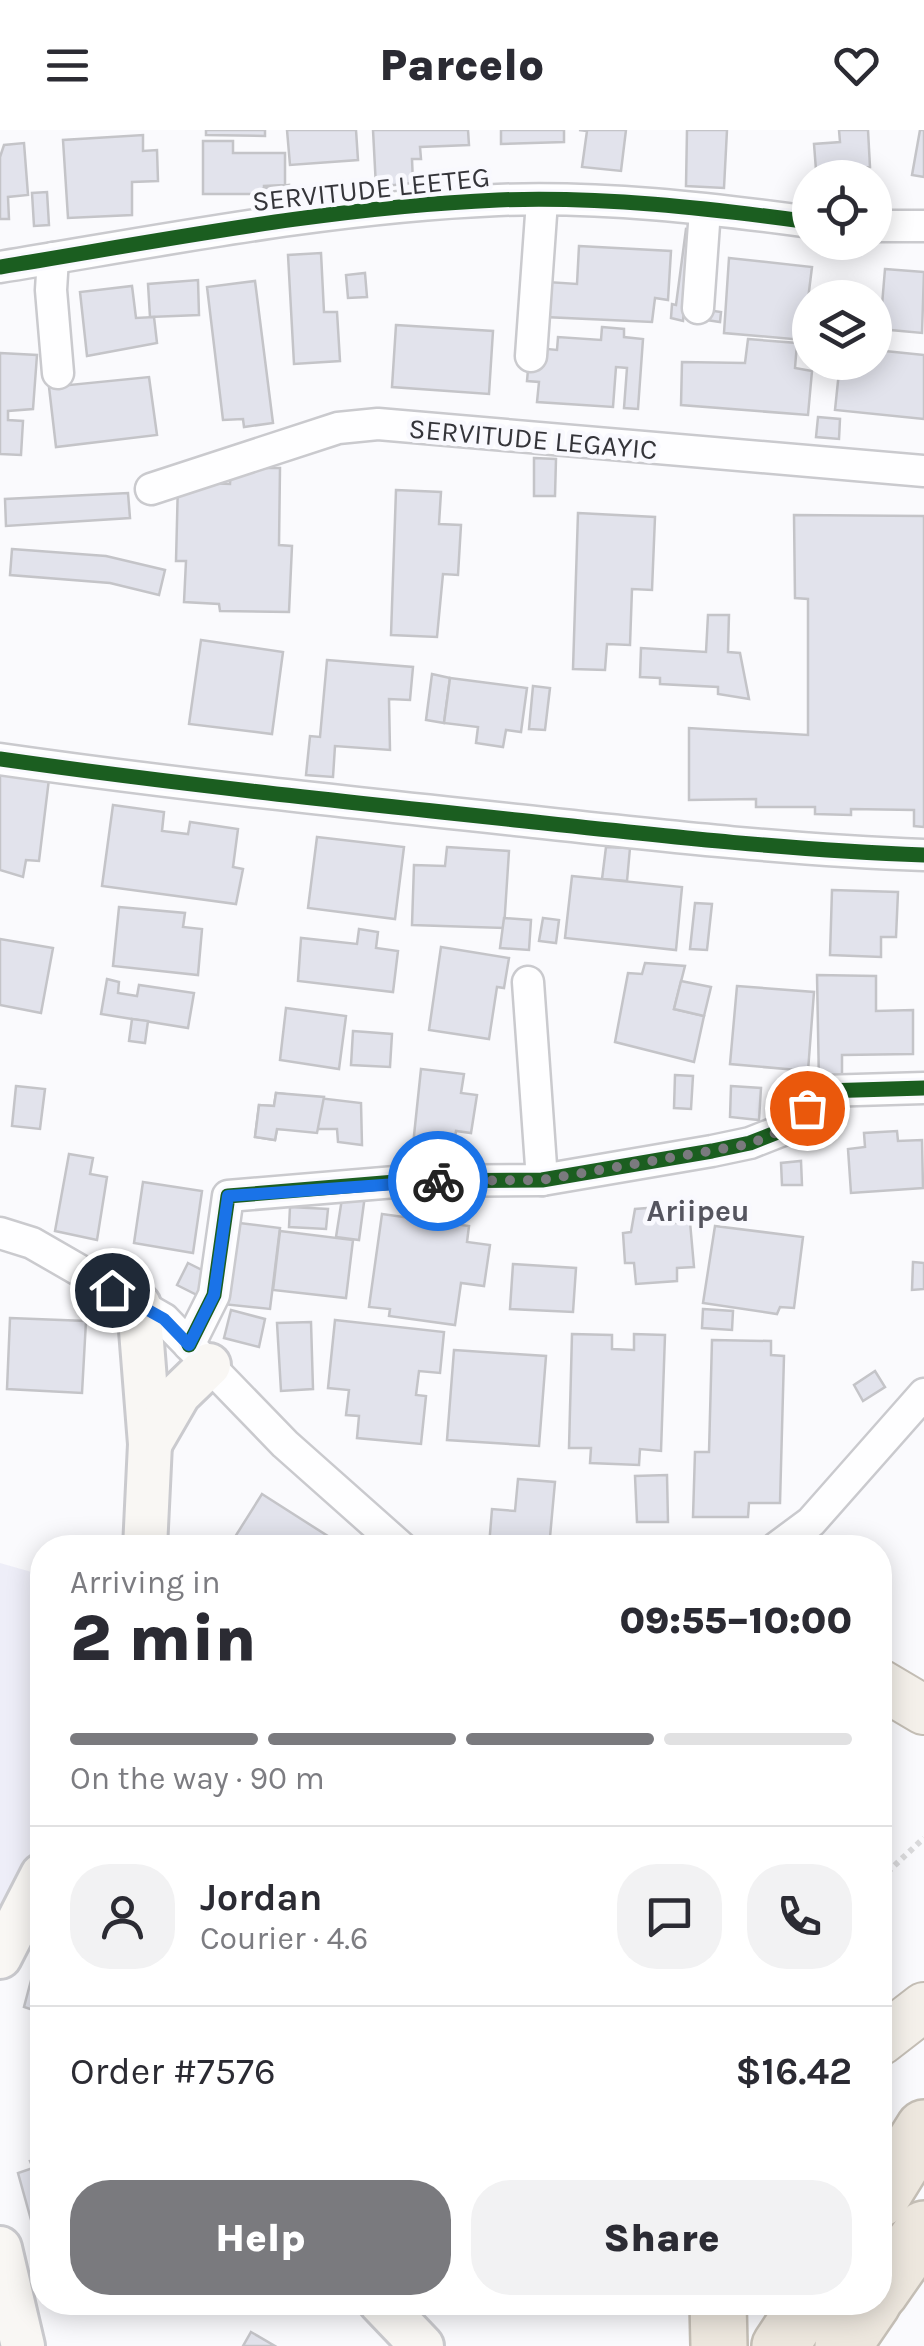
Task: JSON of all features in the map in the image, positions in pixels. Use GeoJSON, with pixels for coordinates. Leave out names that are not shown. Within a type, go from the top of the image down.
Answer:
{"type":"FeatureCollection","features":[{"type":"Feature","properties":{"kind":"highway"},"geometry":{"type":"LineString","coordinates":[[892,2180],[924,2128]]}},
{"type":"Feature","properties":{"kind":"highway"},"geometry":{"type":"LineString","coordinates":[[892,2275],[924,2228]]}},
{"type":"Feature","properties":{"kind":"highway"},"geometry":{"type":"LineString","coordinates":[[718,2315],[719,2346]]}},
{"type":"Feature","properties":{"kind":"highway"},"geometry":{"type":"LineString","coordinates":[[780,2346],[800,2315]]}},
{"type":"Feature","properties":{"kind":"highway"},"geometry":{"type":"LineString","coordinates":[[843,2346],[864,2315]]}},
{"type":"Feature","properties":{"kind":"main road"},"geometry":{"type":"LineString","coordinates":[[892,1691],[924,1710]]}},
{"type":"Feature","properties":{"kind":"main road"},"geometry":{"type":"LineString","coordinates":[[892,2032],[924,2007]]}},
{"type":"Feature","properties":{"kind":"street","name":"SERVITUDE LEETEG"},"geometry":{"type":"LineString","coordinates":[[0,266],[322,216],[501,200],[705,210],[792,220]]}},
{"type":"Feature","properties":{"kind":"street"},"geometry":{"type":"LineString","coordinates":[[531,356],[542,201]]}},
{"type":"Feature","properties":{"kind":"street"},"geometry":{"type":"LineString","coordinates":[[698,308],[705,210]]}},
{"type":"Feature","properties":{"kind":"street"},"geometry":{"type":"LineString","coordinates":[[892,226],[924,226]]}},
{"type":"Feature","properties":{"kind":"street"},"geometry":{"type":"LineString","coordinates":[[54,258],[50,290],[58,373]]}},
{"type":"Feature","properties":{"kind":"street","name":"SERVITUDE LEGAYIC"},"geometry":{"type":"LineString","coordinates":[[151,489],[338,428],[378,424],[924,472]]}},
{"type":"Feature","properties":{"kind":"street"},"geometry":{"type":"LineString","coordinates":[[0,759],[146,780],[521,820],[831,852],[924,855]]}},
{"type":"Feature","properties":{"kind":"street"},"geometry":{"type":"LineString","coordinates":[[528,982],[542,1180]]}},
{"type":"Feature","properties":{"kind":"street"},"geometry":{"type":"LineString","coordinates":[[150,1444],[199,1355],[214,1295],[228,1196],[406,1181],[542,1180],[750,1144],[782,1130],[823,1091],[924,1088]]}},
{"type":"Feature","properties":{"kind":"street"},"geometry":{"type":"LineString","coordinates":[[0,1233],[32,1243],[152,1312],[299,1457],[387,1535]]}},
{"type":"Feature","properties":{"kind":"street"},"geometry":{"type":"LineString","coordinates":[[146,1535],[152,1312]]}},
{"type":"Feature","properties":{"kind":"street"},"geometry":{"type":"LineString","coordinates":[[794,1535],[811,1522],[924,1394]]}},
{"type":"Feature","properties":{"kind":"street"},"geometry":{"type":"LineString","coordinates":[[0,1957],[30,1898]]}},
{"type":"Feature","properties":{"kind":"street"},"geometry":{"type":"LineString","coordinates":[[0,2248],[23,2346]]}},
{"type":"Feature","properties":{"kind":"street"},"geometry":{"type":"LineString","coordinates":[[392,2315],[422,2346]]}},
{"type":"Feature","properties":{"kind":"path"},"geometry":{"type":"LineString","coordinates":[[892,1868],[924,1838]]}},
{"type":"Feature","properties":{"kind":"shaded area"},"geometry":{"type":"Polygon","coordinates":[[[0,1563],[30,1572],[30,1856],[0,1910],[0,1563]]]}},
{"type":"Feature","properties":{"kind":"building"},"geometry":{"type":"Polygon","coordinates":[[[206,130],[265,130],[265,136],[206,135],[206,130]]]}},
{"type":"Feature","properties":{"kind":"building"},"geometry":{"type":"Polygon","coordinates":[[[287,130],[356,130],[358,160],[290,165],[287,130]]]}},
{"type":"Feature","properties":{"kind":"building"},"geometry":{"type":"Polygon","coordinates":[[[373,130],[468,130],[469,145],[420,147],[421,159],[412,159],[413,183],[376,187],[373,130]]]}},
{"type":"Feature","properties":{"kind":"building"},"geometry":{"type":"Polygon","coordinates":[[[501,130],[564,130],[564,142],[501,144],[501,130]]]}},
{"type":"Feature","properties":{"kind":"building"},"geometry":{"type":"Polygon","coordinates":[[[579,130],[626,130],[621,171],[582,167],[587,131],[579,130]]]}},
{"type":"Feature","properties":{"kind":"building"},"geometry":{"type":"Polygon","coordinates":[[[687,130],[727,130],[724,188],[686,186],[687,130]]]}},
{"type":"Feature","properties":{"kind":"building"},"geometry":{"type":"Polygon","coordinates":[[[839,130],[868,130],[870,160],[815,160],[814,144],[840,142],[839,130]]]}},
{"type":"Feature","properties":{"kind":"building"},"geometry":{"type":"Polygon","coordinates":[[[920,130],[924,130],[924,177],[912,175],[920,130]]]}},
{"type":"Feature","properties":{"kind":"building"},"geometry":{"type":"Polygon","coordinates":[[[143,135],[143,151],[157,150],[158,181],[132,182],[132,215],[68,218],[63,140],[143,135]]]}},
{"type":"Feature","properties":{"kind":"building"},"geometry":{"type":"Polygon","coordinates":[[[203,141],[233,141],[233,153],[285,153],[285,185],[264,186],[264,194],[203,194],[203,141]]]}},
{"type":"Feature","properties":{"kind":"building"},"geometry":{"type":"Polygon","coordinates":[[[24,143],[28,195],[8,197],[9,219],[0,219],[0,157],[4,145],[24,143]]]}},
{"type":"Feature","properties":{"kind":"building"},"geometry":{"type":"Polygon","coordinates":[[[289,185],[289,208],[259,212],[259,194],[264,188],[289,185]]]}},
{"type":"Feature","properties":{"kind":"building"},"geometry":{"type":"Polygon","coordinates":[[[47,192],[49,225],[34,226],[32,193],[47,192]]]}},
{"type":"Feature","properties":{"kind":"building"},"geometry":{"type":"Polygon","coordinates":[[[686,229],[691,230],[683,321],[671,318],[686,229]]]}},
{"type":"Feature","properties":{"kind":"building"},"geometry":{"type":"Polygon","coordinates":[[[579,246],[671,251],[668,300],[655,298],[652,322],[545,317],[548,282],[577,284],[579,246]]]}},
{"type":"Feature","properties":{"kind":"building"},"geometry":{"type":"Polygon","coordinates":[[[321,253],[324,312],[337,312],[340,361],[294,364],[288,255],[321,253]]]}},
{"type":"Feature","properties":{"kind":"building"},"geometry":{"type":"Polygon","coordinates":[[[729,258],[812,267],[810,280],[792,280],[792,339],[724,333],[729,258]]]}},
{"type":"Feature","properties":{"kind":"building"},"geometry":{"type":"Polygon","coordinates":[[[885,269],[924,272],[922,333],[892,330],[892,280],[884,280],[885,269]]]}},
{"type":"Feature","properties":{"kind":"building"},"geometry":{"type":"Polygon","coordinates":[[[365,273],[367,297],[348,298],[346,275],[365,273]]]}},
{"type":"Feature","properties":{"kind":"building"},"geometry":{"type":"Polygon","coordinates":[[[198,280],[199,315],[150,317],[148,284],[198,280]]]}},
{"type":"Feature","properties":{"kind":"building"},"geometry":{"type":"Polygon","coordinates":[[[255,281],[273,423],[244,427],[243,419],[223,420],[207,287],[255,281]]]}},
{"type":"Feature","properties":{"kind":"building"},"geometry":{"type":"Polygon","coordinates":[[[132,286],[136,318],[154,317],[157,343],[87,356],[80,292],[132,286]]]}},
{"type":"Feature","properties":{"kind":"building"},"geometry":{"type":"Polygon","coordinates":[[[707,310],[721,312],[720,322],[706,320],[707,310]]]}},
{"type":"Feature","properties":{"kind":"building"},"geometry":{"type":"Polygon","coordinates":[[[396,325],[493,331],[489,394],[392,387],[396,325]]]}},
{"type":"Feature","properties":{"kind":"building"},"geometry":{"type":"Polygon","coordinates":[[[602,327],[624,329],[624,337],[643,339],[638,409],[624,408],[627,368],[616,367],[613,407],[537,402],[539,382],[527,381],[529,358],[537,348],[557,350],[558,337],[601,340],[602,327]]]}},
{"type":"Feature","properties":{"kind":"building"},"geometry":{"type":"Polygon","coordinates":[[[748,339],[792,343],[792,380],[811,380],[808,415],[681,405],[682,362],[745,363],[748,339]]]}},
{"type":"Feature","properties":{"kind":"building"},"geometry":{"type":"Polygon","coordinates":[[[892,352],[924,355],[924,419],[835,410],[838,380],[892,380],[892,352]]]}},
{"type":"Feature","properties":{"kind":"building"},"geometry":{"type":"Polygon","coordinates":[[[0,353],[37,355],[33,409],[8,411],[8,420],[23,421],[21,455],[0,454],[0,353]]]}},
{"type":"Feature","properties":{"kind":"building"},"geometry":{"type":"Polygon","coordinates":[[[149,377],[157,435],[56,447],[49,387],[149,377]]]}},
{"type":"Feature","properties":{"kind":"building"},"geometry":{"type":"Polygon","coordinates":[[[818,417],[840,419],[839,439],[816,437],[818,417]]]}},
{"type":"Feature","properties":{"kind":"building"},"geometry":{"type":"Polygon","coordinates":[[[534,458],[556,459],[555,496],[534,496],[534,458]]]}},
{"type":"Feature","properties":{"kind":"building"},"geometry":{"type":"Polygon","coordinates":[[[231,468],[280,468],[279,545],[292,546],[289,612],[220,611],[219,604],[184,602],[186,561],[176,561],[178,482],[230,484],[231,468]]]}},
{"type":"Feature","properties":{"kind":"building"},"geometry":{"type":"Polygon","coordinates":[[[396,490],[441,492],[439,524],[461,525],[458,575],[443,574],[437,637],[391,635],[396,490]]]}},
{"type":"Feature","properties":{"kind":"building"},"geometry":{"type":"Polygon","coordinates":[[[128,493],[130,518],[6,526],[5,499],[128,493]]]}},
{"type":"Feature","properties":{"kind":"building"},"geometry":{"type":"Polygon","coordinates":[[[578,513],[655,517],[652,590],[632,589],[630,645],[607,644],[605,670],[573,669],[578,513]]]}},
{"type":"Feature","properties":{"kind":"building"},"geometry":{"type":"Polygon","coordinates":[[[794,515],[924,516],[924,827],[914,826],[914,810],[851,809],[851,815],[815,814],[815,807],[756,807],[756,799],[689,800],[689,728],[808,735],[808,599],[795,598],[794,515]]]}},
{"type":"Feature","properties":{"kind":"building"},"geometry":{"type":"Polygon","coordinates":[[[12,549],[106,556],[165,570],[159,595],[110,583],[10,575],[12,549]]]}},
{"type":"Feature","properties":{"kind":"building"},"geometry":{"type":"Polygon","coordinates":[[[708,615],[729,615],[728,652],[740,653],[749,699],[718,694],[718,687],[660,684],[660,678],[640,677],[641,648],[706,652],[708,615]]]}},
{"type":"Feature","properties":{"kind":"building"},"geometry":{"type":"Polygon","coordinates":[[[201,640],[283,652],[272,734],[189,724],[201,640]]]}},
{"type":"Feature","properties":{"kind":"building"},"geometry":{"type":"Polygon","coordinates":[[[327,660],[413,667],[410,700],[389,699],[390,750],[335,746],[333,777],[306,775],[310,736],[320,737],[327,660]]]}},
{"type":"Feature","properties":{"kind":"building"},"geometry":{"type":"Polygon","coordinates":[[[432,674],[450,678],[444,723],[426,720],[432,674]]]}},
{"type":"Feature","properties":{"kind":"building"},"geometry":{"type":"Polygon","coordinates":[[[450,678],[527,688],[521,732],[506,730],[503,747],[476,743],[478,727],[444,723],[450,678]]]}},
{"type":"Feature","properties":{"kind":"building"},"geometry":{"type":"Polygon","coordinates":[[[533,686],[550,688],[545,730],[529,729],[533,686]]]}},
{"type":"Feature","properties":{"kind":"building"},"geometry":{"type":"Polygon","coordinates":[[[0,773],[49,779],[39,861],[26,860],[23,877],[0,870],[0,773]]]}},
{"type":"Feature","properties":{"kind":"building"},"geometry":{"type":"Polygon","coordinates":[[[113,805],[164,812],[162,831],[188,834],[190,822],[238,829],[233,867],[243,869],[236,904],[102,886],[113,805]]]}},
{"type":"Feature","properties":{"kind":"building"},"geometry":{"type":"Polygon","coordinates":[[[317,837],[404,847],[395,919],[308,908],[317,837]]]}},
{"type":"Feature","properties":{"kind":"building"},"geometry":{"type":"Polygon","coordinates":[[[447,847],[509,851],[504,928],[412,925],[414,865],[445,866],[447,847]]]}},
{"type":"Feature","properties":{"kind":"building"},"geometry":{"type":"Polygon","coordinates":[[[606,847],[630,848],[627,881],[602,879],[606,847]]]}},
{"type":"Feature","properties":{"kind":"building"},"geometry":{"type":"Polygon","coordinates":[[[572,876],[682,887],[676,950],[565,938],[572,876]]]}},
{"type":"Feature","properties":{"kind":"building"},"geometry":{"type":"Polygon","coordinates":[[[832,890],[898,892],[896,937],[881,937],[881,957],[830,955],[832,890]]]}},
{"type":"Feature","properties":{"kind":"building"},"geometry":{"type":"Polygon","coordinates":[[[695,903],[712,904],[707,950],[690,949],[695,903]]]}},
{"type":"Feature","properties":{"kind":"building"},"geometry":{"type":"Polygon","coordinates":[[[119,907],[185,913],[183,927],[202,929],[198,975],[113,966],[119,907]]]}},
{"type":"Feature","properties":{"kind":"building"},"geometry":{"type":"Polygon","coordinates":[[[504,918],[531,920],[529,950],[500,948],[504,918]]]}},
{"type":"Feature","properties":{"kind":"building"},"geometry":{"type":"Polygon","coordinates":[[[543,918],[559,920],[556,943],[539,941],[543,918]]]}},
{"type":"Feature","properties":{"kind":"building"},"geometry":{"type":"Polygon","coordinates":[[[359,929],[378,932],[376,948],[398,951],[393,992],[298,981],[301,938],[357,944],[359,929]]]}},
{"type":"Feature","properties":{"kind":"building"},"geometry":{"type":"Polygon","coordinates":[[[0,939],[53,948],[41,1013],[0,1005],[0,939]]]}},
{"type":"Feature","properties":{"kind":"building"},"geometry":{"type":"Polygon","coordinates":[[[441,947],[509,958],[504,988],[497,987],[489,1039],[429,1030],[441,947]]]}},
{"type":"Feature","properties":{"kind":"building"},"geometry":{"type":"Polygon","coordinates":[[[645,963],[685,966],[674,1009],[704,1016],[694,1062],[615,1042],[628,973],[642,974],[645,963]]]}},
{"type":"Feature","properties":{"kind":"building"},"geometry":{"type":"Polygon","coordinates":[[[817,975],[876,976],[876,1011],[913,1010],[913,1054],[842,1055],[842,1083],[819,1083],[817,975]]]}},
{"type":"Feature","properties":{"kind":"building"},"geometry":{"type":"Polygon","coordinates":[[[107,979],[119,982],[118,993],[137,996],[139,985],[194,993],[188,1028],[101,1014],[107,979]]]}},
{"type":"Feature","properties":{"kind":"building"},"geometry":{"type":"Polygon","coordinates":[[[681,981],[711,987],[704,1016],[674,1009],[681,981]]]}},
{"type":"Feature","properties":{"kind":"building"},"geometry":{"type":"Polygon","coordinates":[[[737,986],[814,992],[808,1071],[730,1064],[737,986]]]}},
{"type":"Feature","properties":{"kind":"building"},"geometry":{"type":"Polygon","coordinates":[[[286,1008],[346,1016],[339,1069],[280,1060],[286,1008]]]}},
{"type":"Feature","properties":{"kind":"building"},"geometry":{"type":"Polygon","coordinates":[[[132,1019],[148,1021],[145,1043],[129,1041],[132,1019]]]}},
{"type":"Feature","properties":{"kind":"building"},"geometry":{"type":"Polygon","coordinates":[[[353,1031],[392,1034],[390,1067],[351,1065],[353,1031]]]}},
{"type":"Feature","properties":{"kind":"building"},"geometry":{"type":"Polygon","coordinates":[[[421,1069],[464,1074],[461,1093],[477,1095],[471,1133],[456,1131],[453,1150],[413,1145],[421,1069]]]}},
{"type":"Feature","properties":{"kind":"building"},"geometry":{"type":"Polygon","coordinates":[[[675,1075],[693,1076],[691,1109],[674,1108],[675,1075]]]}},
{"type":"Feature","properties":{"kind":"building"},"geometry":{"type":"Polygon","coordinates":[[[16,1086],[45,1089],[40,1129],[12,1126],[16,1086]]]}},
{"type":"Feature","properties":{"kind":"building"},"geometry":{"type":"Polygon","coordinates":[[[731,1086],[761,1088],[759,1120],[730,1117],[731,1086]]]}},
{"type":"Feature","properties":{"kind":"building"},"geometry":{"type":"Polygon","coordinates":[[[276,1093],[361,1103],[362,1145],[338,1142],[337,1129],[277,1129],[275,1140],[255,1137],[259,1105],[274,1106],[276,1093]]]}},
{"type":"Feature","properties":{"kind":"building"},"geometry":{"type":"Polygon","coordinates":[[[276,1093],[324,1097],[317,1133],[277,1129],[275,1140],[255,1137],[259,1105],[274,1106],[276,1093]]]}},
{"type":"Feature","properties":{"kind":"building"},"geometry":{"type":"Polygon","coordinates":[[[897,1131],[898,1141],[922,1140],[923,1188],[851,1193],[848,1149],[865,1147],[864,1133],[897,1131]]]}},
{"type":"Feature","properties":{"kind":"building"},"geometry":{"type":"Polygon","coordinates":[[[69,1154],[93,1158],[90,1174],[107,1177],[97,1240],[55,1231],[69,1154]]]}},
{"type":"Feature","properties":{"kind":"building"},"geometry":{"type":"Polygon","coordinates":[[[801,1161],[802,1185],[782,1185],[781,1163],[801,1161]]]}},
{"type":"Feature","properties":{"kind":"building"},"geometry":{"type":"Polygon","coordinates":[[[143,1182],[202,1191],[193,1253],[134,1243],[143,1182]]]}},
{"type":"Feature","properties":{"kind":"building"},"geometry":{"type":"Polygon","coordinates":[[[343,1192],[365,1195],[359,1240],[336,1237],[343,1192]]]}},
{"type":"Feature","properties":{"kind":"building"},"geometry":{"type":"Polygon","coordinates":[[[673,1206],[675,1223],[690,1222],[694,1267],[677,1268],[677,1281],[636,1284],[634,1263],[625,1263],[623,1233],[631,1232],[635,1209],[673,1206]]]}},
{"type":"Feature","properties":{"kind":"building"},"geometry":{"type":"Polygon","coordinates":[[[290,1207],[328,1209],[326,1229],[289,1227],[290,1207]]]}},
{"type":"Feature","properties":{"kind":"building"},"geometry":{"type":"Polygon","coordinates":[[[382,1214],[469,1226],[467,1242],[490,1245],[484,1286],[461,1283],[455,1325],[389,1316],[390,1309],[369,1307],[382,1214]]]}},
{"type":"Feature","properties":{"kind":"building"},"geometry":{"type":"Polygon","coordinates":[[[231,1222],[280,1228],[270,1309],[222,1304],[231,1222]]]}},
{"type":"Feature","properties":{"kind":"building"},"geometry":{"type":"Polygon","coordinates":[[[715,1226],[803,1237],[794,1308],[780,1307],[777,1314],[703,1303],[715,1226]]]}},
{"type":"Feature","properties":{"kind":"building"},"geometry":{"type":"Polygon","coordinates":[[[280,1231],[353,1240],[346,1298],[273,1290],[280,1231]]]}},
{"type":"Feature","properties":{"kind":"building"},"geometry":{"type":"Polygon","coordinates":[[[913,1262],[924,1263],[924,1289],[912,1290],[913,1262]]]}},
{"type":"Feature","properties":{"kind":"building"},"geometry":{"type":"Polygon","coordinates":[[[188,1263],[214,1276],[203,1298],[177,1285],[188,1263]]]}},
{"type":"Feature","properties":{"kind":"building"},"geometry":{"type":"Polygon","coordinates":[[[513,1264],[576,1268],[573,1312],[510,1309],[513,1264]]]}},
{"type":"Feature","properties":{"kind":"building"},"geometry":{"type":"Polygon","coordinates":[[[703,1309],[733,1311],[732,1330],[702,1328],[703,1309]]]}},
{"type":"Feature","properties":{"kind":"building"},"geometry":{"type":"Polygon","coordinates":[[[231,1310],[265,1319],[259,1347],[224,1338],[231,1310]]]}},
{"type":"Feature","properties":{"kind":"building"},"geometry":{"type":"Polygon","coordinates":[[[10,1318],[86,1321],[82,1393],[7,1389],[10,1318]]]}},
{"type":"Feature","properties":{"kind":"building"},"geometry":{"type":"Polygon","coordinates":[[[335,1320],[444,1332],[440,1373],[419,1371],[416,1395],[426,1396],[421,1444],[357,1438],[359,1416],[346,1415],[349,1390],[328,1388],[335,1320]]]}},
{"type":"Feature","properties":{"kind":"building"},"geometry":{"type":"Polygon","coordinates":[[[311,1322],[313,1389],[281,1391],[277,1323],[311,1322]]]}},
{"type":"Feature","properties":{"kind":"building"},"geometry":{"type":"Polygon","coordinates":[[[572,1334],[612,1335],[612,1349],[634,1350],[634,1334],[665,1335],[661,1451],[640,1449],[639,1465],[590,1463],[591,1448],[569,1448],[572,1334]]]}},
{"type":"Feature","properties":{"kind":"building"},"geometry":{"type":"Polygon","coordinates":[[[712,1340],[771,1341],[771,1355],[784,1356],[780,1503],[749,1503],[748,1517],[693,1517],[695,1452],[709,1452],[712,1340]]]}},
{"type":"Feature","properties":{"kind":"building"},"geometry":{"type":"Polygon","coordinates":[[[454,1350],[546,1356],[539,1446],[447,1440],[454,1350]]]}},
{"type":"Feature","properties":{"kind":"building"},"geometry":{"type":"Polygon","coordinates":[[[875,1371],[885,1387],[863,1401],[854,1385],[875,1371]]]}},
{"type":"Feature","properties":{"kind":"building"},"geometry":{"type":"Polygon","coordinates":[[[667,1475],[668,1522],[637,1522],[635,1476],[667,1475]]]}},
{"type":"Feature","properties":{"kind":"building"},"geometry":{"type":"Polygon","coordinates":[[[518,1479],[555,1482],[550,1535],[490,1535],[492,1509],[515,1511],[518,1479]]]}},
{"type":"Feature","properties":{"kind":"building"},"geometry":{"type":"Polygon","coordinates":[[[262,1494],[326,1535],[236,1535],[262,1494]]]}},
{"type":"Feature","properties":{"kind":"building"},"geometry":{"type":"Polygon","coordinates":[[[30,1984],[30,2009],[24,2007],[30,1984]]]}},
{"type":"Feature","properties":{"kind":"building"},"geometry":{"type":"Polygon","coordinates":[[[30,2169],[30,2216],[18,2173],[30,2169]]]}},
{"type":"Feature","properties":{"kind":"building"},"geometry":{"type":"Polygon","coordinates":[[[251,2332],[275,2346],[243,2346],[251,2332]]]}},
{"type":"Feature","properties":{"kind":"cycle path"},"geometry":{"type":"LineString","coordinates":[[0,267],[311,217],[498,200],[654,204],[792,220]]}},
{"type":"Feature","properties":{"kind":"cycle path"},"geometry":{"type":"LineString","coordinates":[[0,759],[611,830],[924,855]]}},
{"type":"Feature","properties":{"kind":"cycle path"},"geometry":{"type":"LineString","coordinates":[[189,1345],[214,1295],[228,1196],[407,1181],[542,1180],[750,1143],[783,1130],[823,1091],[924,1088]]}},
{"type":"Feature","properties":{"kind":"way so far"},"geometry":{"type":"LineString","coordinates":[[438,1181],[542,1180],[750,1144],[782,1130],[807,1108]]}},
{"type":"Feature","properties":{"kind":"district","name":"Ariipeu"},"geometry":{"type":"Point","coordinates":[698,1211]}},
{"type":"Feature","properties":{"kind":"route"},"geometry":{"type":"LineString","coordinates":[[112,1290],[164,1319],[189,1345],[214,1295],[228,1196],[438,1181]]}}]}
